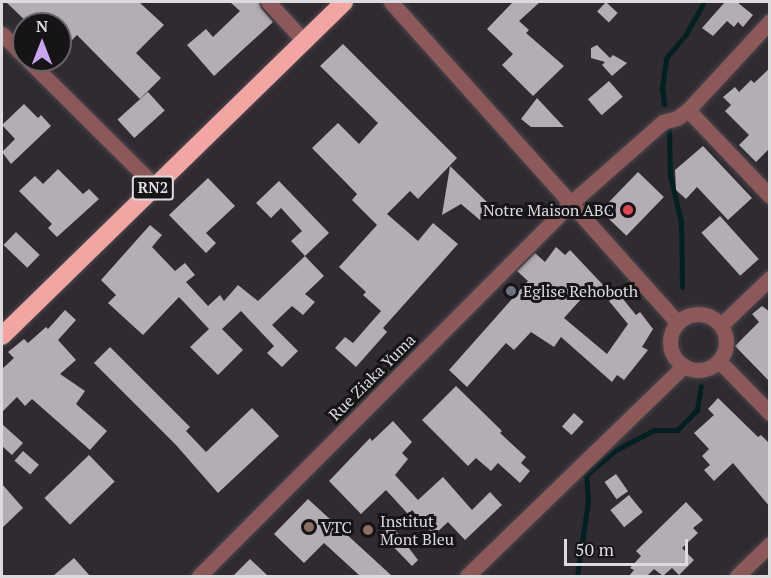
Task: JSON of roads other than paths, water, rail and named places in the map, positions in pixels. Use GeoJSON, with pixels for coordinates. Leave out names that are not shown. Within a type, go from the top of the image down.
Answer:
{"type":"FeatureCollection","features":[{"type":"Feature","properties":{"kind":"highway","name":"RN2"},"geometry":{"type":"LineString","coordinates":[[2,336],[344,2]]}},
{"type":"Feature","properties":{"kind":"street"},"geometry":{"type":"LineString","coordinates":[[268,2],[305,42]]}},
{"type":"Feature","properties":{"kind":"street"},"geometry":{"type":"LineString","coordinates":[[391,2],[677,322]]}},
{"type":"Feature","properties":{"kind":"street","name":"Rue Ziaka Yuma"},"geometry":{"type":"LineString","coordinates":[[199,576],[571,203],[676,117],[770,21]]}},
{"type":"Feature","properties":{"kind":"street"},"geometry":{"type":"LineString","coordinates":[[40,72],[155,186]]}},
{"type":"Feature","properties":{"kind":"street"},"geometry":{"type":"LineString","coordinates":[[676,117],[770,196]]}},
{"type":"Feature","properties":{"kind":"street"},"geometry":{"type":"LineString","coordinates":[[721,325],[770,278]]}},
{"type":"Feature","properties":{"kind":"street"},"geometry":{"type":"LineString","coordinates":[[700,313],[712,317],[721,325],[727,343],[719,361],[702,369],[684,366],[674,357],[670,345],[671,333],[677,322],[687,315],[700,313]]}},
{"type":"Feature","properties":{"kind":"street"},"geometry":{"type":"LineString","coordinates":[[719,361],[770,413]]}},
{"type":"Feature","properties":{"kind":"street"},"geometry":{"type":"LineString","coordinates":[[467,576],[684,366]]}},
{"type":"Feature","properties":{"kind":"street"},"geometry":{"type":"LineString","coordinates":[[737,576],[770,544]]}},
{"type":"Feature","properties":{"kind":"waterway"},"geometry":{"type":"LineString","coordinates":[[664,104],[662,88],[666,58],[686,34],[704,2]]}},
{"type":"Feature","properties":{"kind":"waterway"},"geometry":{"type":"LineString","coordinates":[[669,129],[670,175],[681,222],[682,287]]}},
{"type":"Feature","properties":{"kind":"waterway"},"geometry":{"type":"LineString","coordinates":[[577,576],[588,501],[586,475],[616,450],[654,430],[677,430],[697,410],[701,386]]}},
{"type":"Feature","properties":{"kind":"place","name":"Notre Maison ABC"},"geometry":{"type":"Point","coordinates":[628,210]}},
{"type":"Feature","properties":{"kind":"place","name":"Eglise Rehoboth"},"geometry":{"type":"Point","coordinates":[511,291]}},
{"type":"Feature","properties":{"kind":"place","name":"VTC"},"geometry":{"type":"Point","coordinates":[309,527]}},
{"type":"Feature","properties":{"kind":"place","name":"Institut Mont Bleu"},"geometry":{"type":"Point","coordinates":[368,530]}}]}
